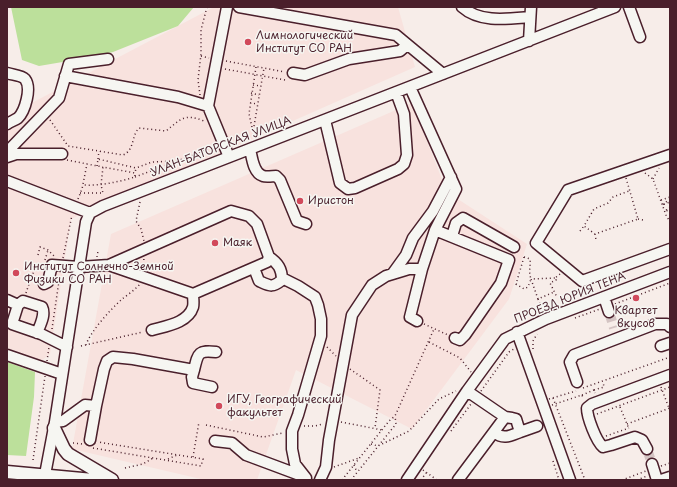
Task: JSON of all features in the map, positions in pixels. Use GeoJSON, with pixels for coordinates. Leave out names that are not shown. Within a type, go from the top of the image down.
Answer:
{"type":"FeatureCollection","features":[{"type":"Feature","properties":{"kind":"main road"},"geometry":{"type":"LineString","coordinates":[[54,425],[64,450],[68,454],[112,480]]}},
{"type":"Feature","properties":{"kind":"main road"},"geometry":{"type":"LineString","coordinates":[[7,472],[45,477],[93,480]]}},
{"type":"Feature","properties":{"kind":"street"},"geometry":{"type":"LineString","coordinates":[[227,7],[208,106],[230,157]]}},
{"type":"Feature","properties":{"kind":"street"},"geometry":{"type":"LineString","coordinates":[[239,7],[396,35],[443,74]]}},
{"type":"Feature","properties":{"kind":"street"},"geometry":{"type":"LineString","coordinates":[[462,7],[472,14],[483,17],[509,19],[530,12],[530,41]]}},
{"type":"Feature","properties":{"kind":"street","name":"УЛАН-БАТОРСКАЯ УЛИЦА"},"geometry":{"type":"LineString","coordinates":[[90,213],[103,206],[614,7]]}},
{"type":"Feature","properties":{"kind":"street"},"geometry":{"type":"LineString","coordinates":[[629,7],[640,37]]}},
{"type":"Feature","properties":{"kind":"street"},"geometry":{"type":"LineString","coordinates":[[293,73],[305,76],[350,59],[400,51],[408,44]]}},
{"type":"Feature","properties":{"kind":"street"},"geometry":{"type":"LineString","coordinates":[[7,152],[59,98],[68,64],[108,59]]}},
{"type":"Feature","properties":{"kind":"street"},"geometry":{"type":"LineString","coordinates":[[7,73],[20,76],[25,80],[28,86],[24,110],[17,118],[7,124]]}},
{"type":"Feature","properties":{"kind":"street"},"geometry":{"type":"LineString","coordinates":[[65,76],[178,97],[208,106]]}},
{"type":"Feature","properties":{"kind":"street"},"geometry":{"type":"LineString","coordinates":[[410,87],[456,189],[436,230],[422,269],[410,317],[417,321]]}},
{"type":"Feature","properties":{"kind":"street"},"geometry":{"type":"LineString","coordinates":[[325,120],[340,183],[348,189],[355,188],[398,169],[404,164],[407,155],[404,114],[396,92]]}},
{"type":"Feature","properties":{"kind":"street"},"geometry":{"type":"LineString","coordinates":[[250,149],[254,167],[262,176],[276,176],[280,180],[296,221],[306,224]]}},
{"type":"Feature","properties":{"kind":"street"},"geometry":{"type":"LineString","coordinates":[[7,157],[16,154],[62,154]]}},
{"type":"Feature","properties":{"kind":"street"},"geometry":{"type":"LineString","coordinates":[[670,155],[568,190],[536,243],[582,281],[670,249]]}},
{"type":"Feature","properties":{"kind":"street"},"geometry":{"type":"LineString","coordinates":[[393,273],[406,255],[413,238],[433,211],[451,177]]}},
{"type":"Feature","properties":{"kind":"street"},"geometry":{"type":"LineString","coordinates":[[7,182],[90,213],[86,222],[45,477]]}},
{"type":"Feature","properties":{"kind":"street"},"geometry":{"type":"LineString","coordinates":[[41,282],[48,282],[53,260],[79,267],[109,265],[231,211],[249,216],[257,224],[269,257],[277,262],[282,272],[282,278],[276,285],[269,286],[259,281],[254,268]]}},
{"type":"Feature","properties":{"kind":"street"},"geometry":{"type":"LineString","coordinates":[[452,236],[456,224],[463,218],[514,247]]}},
{"type":"Feature","properties":{"kind":"street"},"geometry":{"type":"LineString","coordinates":[[436,230],[509,260],[501,283],[466,335],[460,340],[455,338]]}},
{"type":"Feature","properties":{"kind":"street"},"geometry":{"type":"LineString","coordinates":[[109,265],[193,294],[267,262],[269,257]]}},
{"type":"Feature","properties":{"kind":"street"},"geometry":{"type":"LineString","coordinates":[[320,480],[325,470],[332,422],[352,315],[372,285],[393,273],[409,269],[422,269]]}},
{"type":"Feature","properties":{"kind":"street","name":"ПРОЕЗД ЮРИЯ ТЕНА"},"geometry":{"type":"LineString","coordinates":[[407,480],[462,391],[476,378],[505,339],[517,332],[670,272]]}},
{"type":"Feature","properties":{"kind":"street"},"geometry":{"type":"LineString","coordinates":[[282,278],[315,297],[321,319],[321,336],[293,429],[292,449],[295,464],[309,479]]}},
{"type":"Feature","properties":{"kind":"street"},"geometry":{"type":"LineString","coordinates":[[152,330],[170,325],[186,317],[193,306],[193,294]]}},
{"type":"Feature","properties":{"kind":"street"},"geometry":{"type":"LineString","coordinates":[[604,297],[609,312]]}},
{"type":"Feature","properties":{"kind":"street"},"geometry":{"type":"LineString","coordinates":[[7,300],[18,305]]}},
{"type":"Feature","properties":{"kind":"street"},"geometry":{"type":"LineString","coordinates":[[37,333],[44,310],[42,307],[24,301],[18,305],[12,324],[37,333],[66,347]]}},
{"type":"Feature","properties":{"kind":"street"},"geometry":{"type":"LineString","coordinates":[[578,382],[570,362],[574,355],[655,324],[667,324],[670,327]]}},
{"type":"Feature","properties":{"kind":"street"},"geometry":{"type":"LineString","coordinates":[[614,328],[618,338]]}},
{"type":"Feature","properties":{"kind":"street"},"geometry":{"type":"LineString","coordinates":[[517,332],[570,480]]}},
{"type":"Feature","properties":{"kind":"street"},"geometry":{"type":"LineString","coordinates":[[212,387],[194,383],[192,377],[200,352],[216,352]]}},
{"type":"Feature","properties":{"kind":"street"},"geometry":{"type":"LineString","coordinates":[[7,355],[62,374]]}},
{"type":"Feature","properties":{"kind":"street"},"geometry":{"type":"LineString","coordinates":[[90,442],[96,406],[107,361],[113,357],[133,359],[194,370]]}},
{"type":"Feature","properties":{"kind":"street"},"geometry":{"type":"LineString","coordinates":[[647,449],[642,440],[635,437],[610,445],[603,446],[598,443],[588,413],[592,404],[670,375]]}},
{"type":"Feature","properties":{"kind":"street"},"geometry":{"type":"LineString","coordinates":[[462,391],[505,417],[516,420],[520,432]]}},
{"type":"Feature","properties":{"kind":"street"},"geometry":{"type":"LineString","coordinates":[[54,425],[63,422],[85,405],[96,406]]}},
{"type":"Feature","properties":{"kind":"street"},"geometry":{"type":"LineString","coordinates":[[458,480],[505,417]]}},
{"type":"Feature","properties":{"kind":"street"},"geometry":{"type":"LineString","coordinates":[[494,432],[503,438],[537,426]]}},
{"type":"Feature","properties":{"kind":"street"},"geometry":{"type":"LineString","coordinates":[[216,441],[232,443],[246,455],[309,479]]}},
{"type":"Feature","properties":{"kind":"street"},"geometry":{"type":"LineString","coordinates":[[652,464],[657,480]]}},
{"type":"Feature","properties":{"kind":"street"},"geometry":{"type":"LineString","coordinates":[[661,480],[670,477]]}},
{"type":"Feature","properties":{"kind":"path"},"geometry":{"type":"LineString","coordinates":[[207,7],[202,30],[198,80],[200,97],[208,106]]}},
{"type":"Feature","properties":{"kind":"path"},"geometry":{"type":"LineString","coordinates":[[216,64],[256,67],[293,73]]}},
{"type":"Feature","properties":{"kind":"path"},"geometry":{"type":"LineString","coordinates":[[216,64],[285,80],[293,73]]}},
{"type":"Feature","properties":{"kind":"path"},"geometry":{"type":"LineString","coordinates":[[256,67],[252,85],[249,114],[253,133],[264,68]]}},
{"type":"Feature","properties":{"kind":"path"},"geometry":{"type":"LineString","coordinates":[[252,85],[261,86]]}},
{"type":"Feature","properties":{"kind":"path"},"geometry":{"type":"LineString","coordinates":[[251,93],[259,96]]}},
{"type":"Feature","properties":{"kind":"path"},"geometry":{"type":"LineString","coordinates":[[250,103],[258,104]]}},
{"type":"Feature","properties":{"kind":"path"},"geometry":{"type":"LineString","coordinates":[[44,113],[68,146],[123,155],[126,154],[130,148],[136,131],[139,128],[166,131],[181,119],[190,116],[207,122]]}},
{"type":"Feature","properties":{"kind":"path"},"geometry":{"type":"LineString","coordinates":[[83,185],[100,185],[135,177],[196,154],[216,144]]}},
{"type":"Feature","properties":{"kind":"path"},"geometry":{"type":"LineString","coordinates":[[97,166],[99,151]]}},
{"type":"Feature","properties":{"kind":"path"},"geometry":{"type":"LineString","coordinates":[[62,154],[68,161],[135,173]]}},
{"type":"Feature","properties":{"kind":"path"},"geometry":{"type":"LineString","coordinates":[[98,159],[136,168],[152,162],[177,161]]}},
{"type":"Feature","properties":{"kind":"path"},"geometry":{"type":"LineString","coordinates":[[76,203],[83,185],[87,164]]}},
{"type":"Feature","properties":{"kind":"path"},"geometry":{"type":"LineString","coordinates":[[122,170],[123,164]]}},
{"type":"Feature","properties":{"kind":"path"},"geometry":{"type":"LineString","coordinates":[[653,179],[660,166]]}},
{"type":"Feature","properties":{"kind":"path"},"geometry":{"type":"LineString","coordinates":[[80,193],[103,193],[100,185],[103,167]]}},
{"type":"Feature","properties":{"kind":"path"},"geometry":{"type":"LineString","coordinates":[[135,177],[136,168]]}},
{"type":"Feature","properties":{"kind":"path"},"geometry":{"type":"LineString","coordinates":[[623,171],[638,219]]}},
{"type":"Feature","properties":{"kind":"path"},"geometry":{"type":"LineString","coordinates":[[644,172],[653,179],[670,222]]}},
{"type":"Feature","properties":{"kind":"path"},"geometry":{"type":"LineString","coordinates":[[580,231],[594,209],[608,203],[613,197],[630,191]]}},
{"type":"Feature","properties":{"kind":"path"},"geometry":{"type":"LineString","coordinates":[[661,200],[670,199]]}},
{"type":"Feature","properties":{"kind":"path"},"geometry":{"type":"LineString","coordinates":[[662,204],[670,199]]}},
{"type":"Feature","properties":{"kind":"path"},"geometry":{"type":"LineString","coordinates":[[86,345],[89,337],[99,325],[121,301],[137,288],[141,282],[144,249],[141,229],[136,221],[140,202]]}},
{"type":"Feature","properties":{"kind":"path"},"geometry":{"type":"LineString","coordinates":[[665,210],[670,207]]}},
{"type":"Feature","properties":{"kind":"path"},"geometry":{"type":"LineString","coordinates":[[665,210],[670,210]]}},
{"type":"Feature","properties":{"kind":"path"},"geometry":{"type":"LineString","coordinates":[[595,234],[638,219],[643,220]]}},
{"type":"Feature","properties":{"kind":"path"},"geometry":{"type":"LineString","coordinates":[[584,226],[595,234],[596,240]]}},
{"type":"Feature","properties":{"kind":"path"},"geometry":{"type":"LineString","coordinates":[[38,255],[40,247],[48,250],[53,260]]}},
{"type":"Feature","properties":{"kind":"path"},"geometry":{"type":"LineString","coordinates":[[97,258],[98,251]]}},
{"type":"Feature","properties":{"kind":"path"},"geometry":{"type":"LineString","coordinates":[[531,279],[528,287],[524,289],[516,284],[524,257],[530,259],[528,272],[531,279],[538,299],[543,311]]}},
{"type":"Feature","properties":{"kind":"path"},"geometry":{"type":"LineString","coordinates":[[28,288],[35,267],[42,269]]}},
{"type":"Feature","properties":{"kind":"path"},"geometry":{"type":"LineString","coordinates":[[562,302],[560,296],[556,295],[550,283],[556,280],[555,278],[568,269]]}},
{"type":"Feature","properties":{"kind":"path"},"geometry":{"type":"LineString","coordinates":[[32,277],[41,282]]}},
{"type":"Feature","properties":{"kind":"path"},"geometry":{"type":"LineString","coordinates":[[531,279],[555,278]]}},
{"type":"Feature","properties":{"kind":"path"},"geometry":{"type":"LineString","coordinates":[[538,299],[554,292]]}},
{"type":"Feature","properties":{"kind":"path"},"geometry":{"type":"LineString","coordinates":[[417,321],[455,338]]}},
{"type":"Feature","properties":{"kind":"path"},"geometry":{"type":"LineString","coordinates":[[342,480],[389,421],[395,416],[434,329]]}},
{"type":"Feature","properties":{"kind":"path"},"geometry":{"type":"LineString","coordinates":[[81,346],[152,330]]}},
{"type":"Feature","properties":{"kind":"path"},"geometry":{"type":"LineString","coordinates":[[533,350],[533,341],[540,332]]}},
{"type":"Feature","properties":{"kind":"path"},"geometry":{"type":"LineString","coordinates":[[321,336],[327,347],[343,364],[380,390],[375,428]]}},
{"type":"Feature","properties":{"kind":"path"},"geometry":{"type":"LineString","coordinates":[[429,342],[460,358],[476,378]]}},
{"type":"Feature","properties":{"kind":"path"},"geometry":{"type":"LineString","coordinates":[[585,480],[553,398],[603,382],[670,357]]}},
{"type":"Feature","properties":{"kind":"path"},"geometry":{"type":"LineString","coordinates":[[627,424],[670,409],[658,380]]}},
{"type":"Feature","properties":{"kind":"path"},"geometry":{"type":"LineString","coordinates":[[594,390],[604,387],[603,382]]}},
{"type":"Feature","properties":{"kind":"path"},"geometry":{"type":"LineString","coordinates":[[550,406],[582,395],[588,413],[620,406],[670,387]]}},
{"type":"Feature","properties":{"kind":"path"},"geometry":{"type":"LineString","coordinates":[[371,444],[378,446],[409,431],[440,399],[452,392],[462,391]]}},
{"type":"Feature","properties":{"kind":"path"},"geometry":{"type":"LineString","coordinates":[[616,396],[633,438]]}},
{"type":"Feature","properties":{"kind":"path"},"geometry":{"type":"LineString","coordinates":[[351,480],[396,424],[395,416]]}},
{"type":"Feature","properties":{"kind":"path"},"geometry":{"type":"LineString","coordinates":[[193,457],[199,422]]}},
{"type":"Feature","properties":{"kind":"path"},"geometry":{"type":"LineString","coordinates":[[206,425],[262,437],[293,429],[332,422],[382,430]]}},
{"type":"Feature","properties":{"kind":"path"},"geometry":{"type":"LineString","coordinates":[[597,439],[629,428]]}},
{"type":"Feature","properties":{"kind":"path"},"geometry":{"type":"LineString","coordinates":[[71,443],[90,442],[203,458],[201,466],[92,448],[90,442]]}},
{"type":"Feature","properties":{"kind":"path"},"geometry":{"type":"LineString","coordinates":[[167,460],[177,454]]}},
{"type":"Feature","properties":{"kind":"path"},"geometry":{"type":"LineString","coordinates":[[125,468],[142,464],[153,458]]}},
{"type":"Feature","properties":{"kind":"path"},"geometry":{"type":"LineString","coordinates":[[325,470],[359,458]]}},
{"type":"Feature","properties":{"kind":"path"},"geometry":{"type":"LineString","coordinates":[[354,465],[357,473]]}},
{"type":"Feature","properties":{"kind":"path"},"geometry":{"type":"LineString","coordinates":[[416,466],[437,480]]}},
{"type":"Feature","properties":{"kind":"path"},"geometry":{"type":"LineString","coordinates":[[622,480],[643,472]]}},
{"type":"Feature","properties":{"kind":"path"},"geometry":{"type":"LineString","coordinates":[[421,480],[426,473]]}},
{"type":"Feature","properties":{"kind":"shaded area"},"geometry":{"type":"Polygon","coordinates":[[[214,7],[398,7],[415,67],[71,219],[50,354],[40,362],[7,348],[7,116],[214,7]]]}},
{"type":"Feature","properties":{"kind":"shaded area"},"geometry":{"type":"Polygon","coordinates":[[[412,103],[447,192],[527,244],[509,299],[412,429],[296,370],[257,480],[205,480],[72,449],[111,234],[412,103]]]}},
{"type":"Feature","properties":{"kind":"green space"},"geometry":{"type":"Polygon","coordinates":[[[11,7],[194,7],[178,26],[113,52],[39,66],[22,60],[11,7]]]}},
{"type":"Feature","properties":{"kind":"green space"},"geometry":{"type":"Polygon","coordinates":[[[7,362],[35,372],[34,397],[26,456],[7,455],[7,362]]]}},
{"type":"Feature","properties":{"kind":"tunnel"},"geometry":{"type":"LineString","coordinates":[[609,312],[614,328]]}},
{"type":"Feature","properties":{"kind":"tunnel"},"geometry":{"type":"LineString","coordinates":[[647,449],[652,464]]}},
{"type":"Feature","properties":{"kind":"place","name":"Лимнологический Институт СО РАН"},"geometry":{"type":"Point","coordinates":[248,42]}},
{"type":"Feature","properties":{"kind":"place","name":"Иристон"},"geometry":{"type":"Point","coordinates":[300,201]}},
{"type":"Feature","properties":{"kind":"place","name":"Маяк"},"geometry":{"type":"Point","coordinates":[215,243]}},
{"type":"Feature","properties":{"kind":"place","name":"Институт Солнечно-Земной Физики СО РАН"},"geometry":{"type":"Point","coordinates":[16,273]}},
{"type":"Feature","properties":{"kind":"place","name":"Квартет вкусов"},"geometry":{"type":"Point","coordinates":[636,298]}},
{"type":"Feature","properties":{"kind":"place","name":"ИГУ, Географический факультет"},"geometry":{"type":"Point","coordinates":[219,406]}}]}
